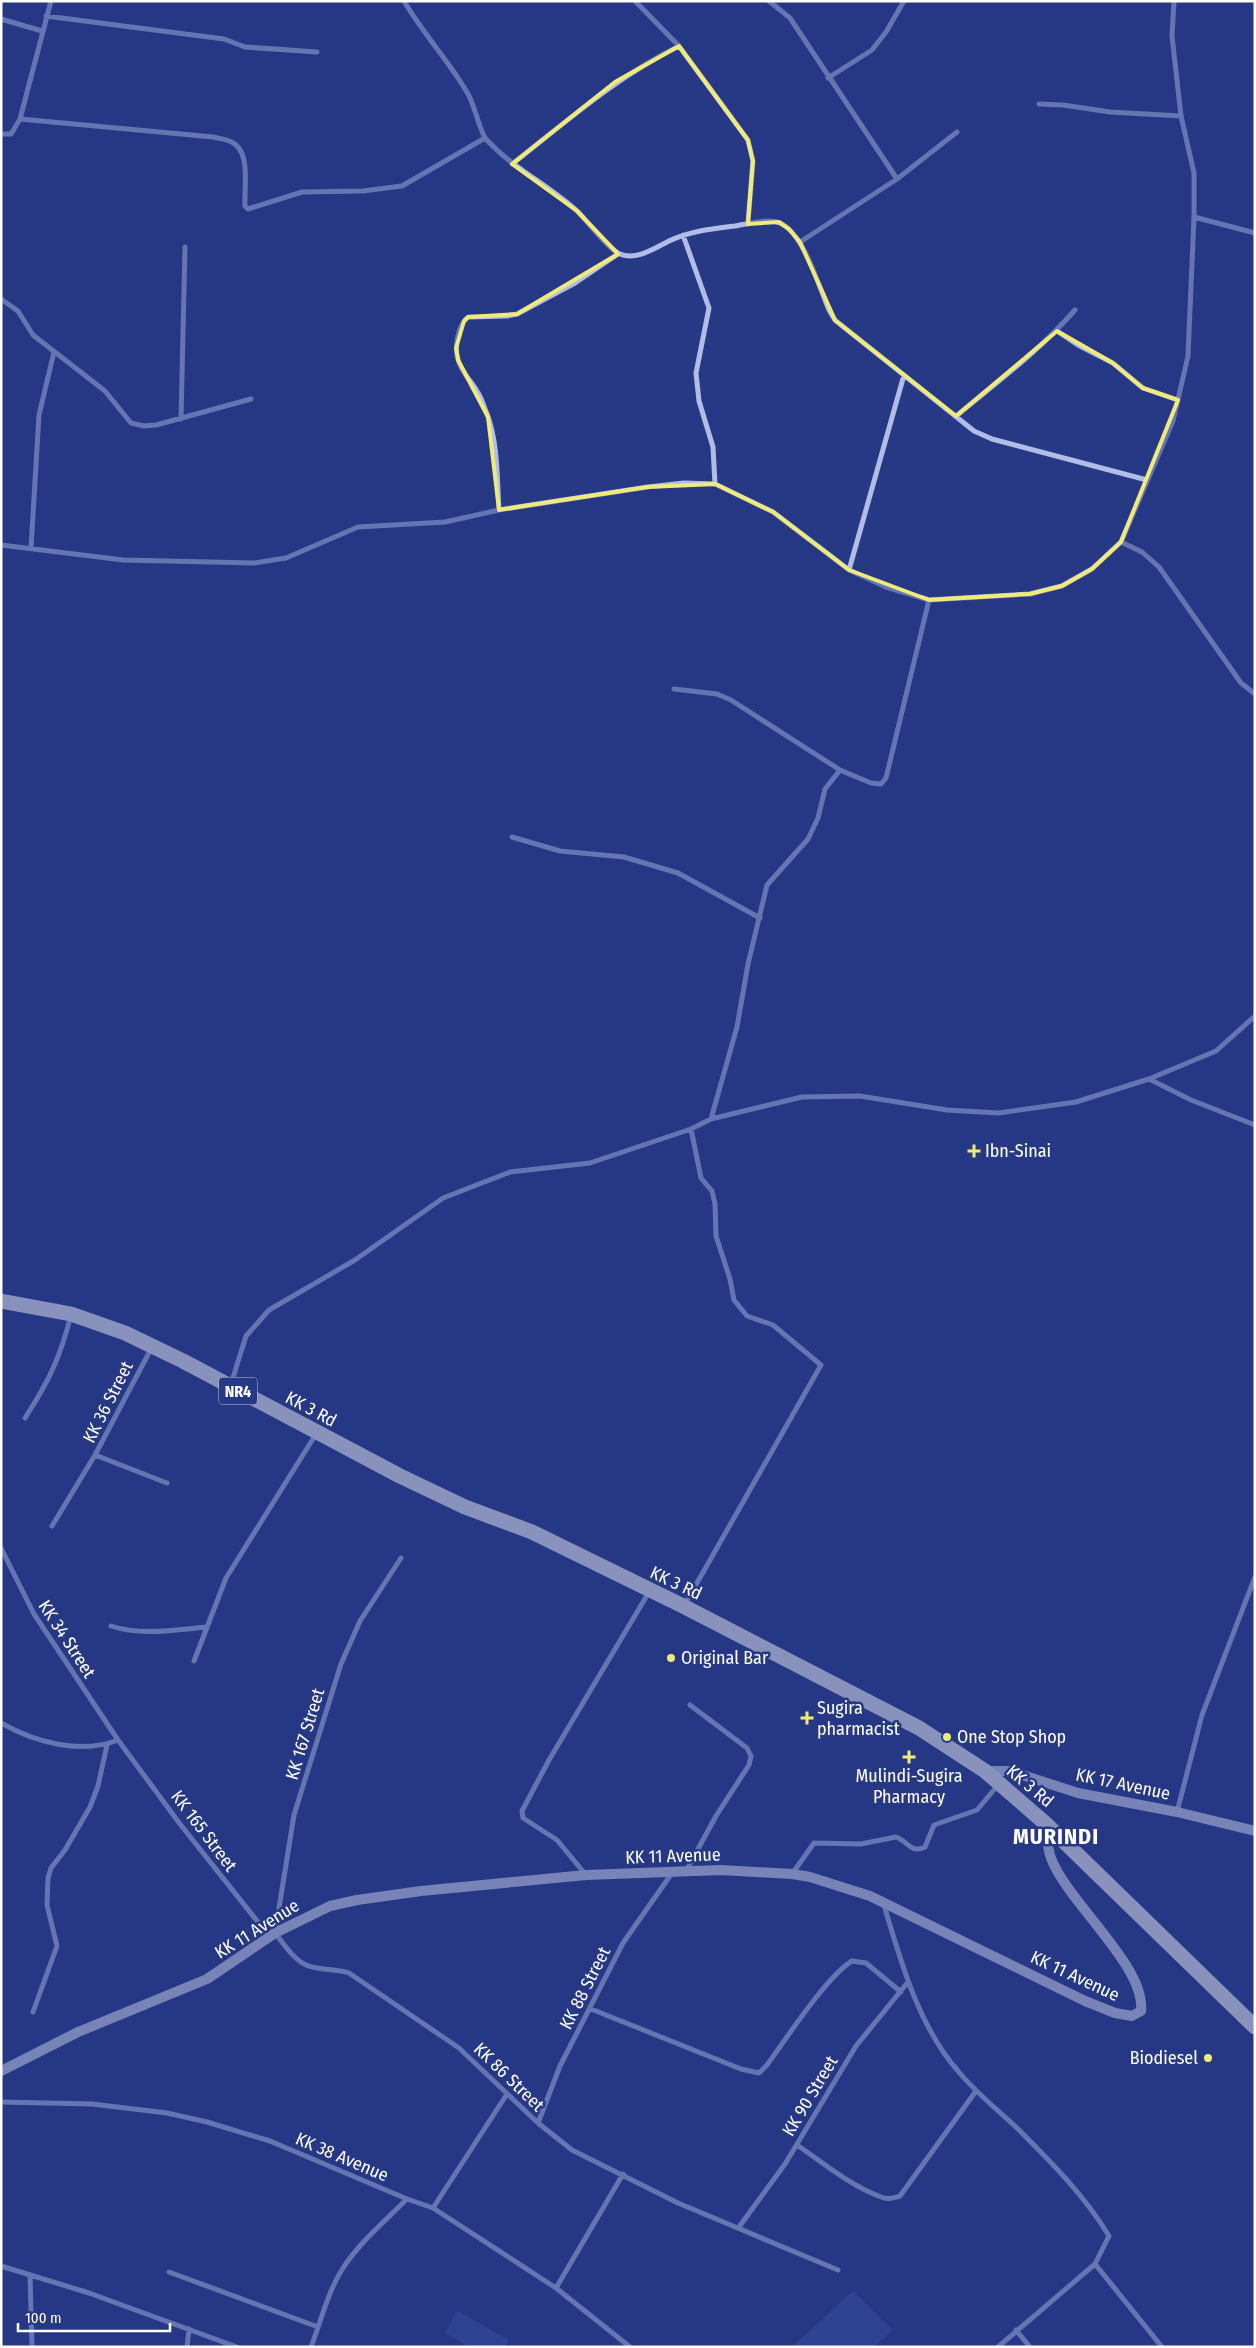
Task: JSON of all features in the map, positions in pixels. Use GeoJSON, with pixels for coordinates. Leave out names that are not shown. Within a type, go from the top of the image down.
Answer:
{"type":"FeatureCollection","features":[{"type":"Feature","properties":{"kind":"highway","name":"KK 3 Rd"},"geometry":{"type":"LineString","coordinates":[[1,1302],[71,1314],[92,1320],[152,1346],[465,1508],[532,1532],[683,1606],[919,1728],[985,1771],[998,1785],[1046,1824],[1255,2027]]}},
{"type":"Feature","properties":{"kind":"main road","name":"KK 17 Avenue"},"geometry":{"type":"LineString","coordinates":[[985,1771],[1010,1771],[1078,1793],[1177,1812],[1255,1831]]}},
{"type":"Feature","properties":{"kind":"main road","name":"KK 11 Avenue"},"geometry":{"type":"LineString","coordinates":[[1,2071],[78,2032],[207,1979],[272,1934],[316,1912],[356,1900],[421,1891],[586,1875],[722,1870],[792,1874],[844,1887],[882,1902],[1085,2001],[1115,2014],[1132,2016],[1141,2011],[1142,2000],[1139,1986],[1104,1934],[1062,1879],[1050,1858],[1046,1824]]}},
{"type":"Feature","properties":{"kind":"street"},"geometry":{"type":"LineString","coordinates":[[1,134],[10,134],[20,119],[51,1]]}},
{"type":"Feature","properties":{"kind":"street"},"geometry":{"type":"LineString","coordinates":[[404,1],[416,22],[467,92],[475,107],[484,138],[512,164],[538,180],[577,211],[618,254],[628,256],[640,255],[683,235],[748,224],[779,222],[790,229],[800,242],[835,320],[974,431],[992,439],[1147,480]]}},
{"type":"Feature","properties":{"kind":"street"},"geometry":{"type":"LineString","coordinates":[[635,1],[679,46],[748,140],[753,161],[748,224]]}},
{"type":"Feature","properties":{"kind":"street"},"geometry":{"type":"LineString","coordinates":[[769,1],[790,18],[828,78],[898,179]]}},
{"type":"Feature","properties":{"kind":"street"},"geometry":{"type":"LineString","coordinates":[[828,78],[872,50],[886,32],[904,1]]}},
{"type":"Feature","properties":{"kind":"street"},"geometry":{"type":"LineString","coordinates":[[1,545],[123,560],[254,563],[286,558],[358,526],[445,522],[499,510],[648,487],[684,483],[715,484],[774,512],[849,570],[886,587],[928,600],[1030,594],[1062,586],[1092,568],[1121,542],[1173,421],[1188,356],[1194,173],[1181,116],[1172,36],[1174,1]]}},
{"type":"Feature","properties":{"kind":"street"},"geometry":{"type":"LineString","coordinates":[[46,16],[224,39],[245,48],[317,52]]}},
{"type":"Feature","properties":{"kind":"street"},"geometry":{"type":"LineString","coordinates":[[1,19],[42,31]]}},
{"type":"Feature","properties":{"kind":"street"},"geometry":{"type":"LineString","coordinates":[[512,164],[615,82],[643,64],[679,46]]}},
{"type":"Feature","properties":{"kind":"street"},"geometry":{"type":"LineString","coordinates":[[1039,104],[1063,105],[1110,112],[1181,116]]}},
{"type":"Feature","properties":{"kind":"street"},"geometry":{"type":"LineString","coordinates":[[20,119],[228,140],[236,144],[244,155],[245,206],[248,209],[302,192],[363,191],[402,186],[484,138]]}},
{"type":"Feature","properties":{"kind":"street"},"geometry":{"type":"LineString","coordinates":[[800,242],[898,179],[957,132]]}},
{"type":"Feature","properties":{"kind":"street"},"geometry":{"type":"LineString","coordinates":[[1194,217],[1255,233]]}},
{"type":"Feature","properties":{"kind":"street"},"geometry":{"type":"LineString","coordinates":[[683,235],[710,308],[696,373],[699,401],[712,447],[715,484]]}},
{"type":"Feature","properties":{"kind":"street"},"geometry":{"type":"LineString","coordinates":[[181,420],[184,247]]}},
{"type":"Feature","properties":{"kind":"street"},"geometry":{"type":"LineString","coordinates":[[499,510],[493,438],[488,417],[478,392],[465,376],[458,360],[456,348],[464,321],[468,317],[516,314],[575,282],[618,254]]}},
{"type":"Feature","properties":{"kind":"street"},"geometry":{"type":"LineString","coordinates":[[1,299],[18,310],[33,335],[104,391],[131,423],[144,426],[181,420],[251,399]]}},
{"type":"Feature","properties":{"kind":"street"},"geometry":{"type":"LineString","coordinates":[[956,416],[1027,358],[1075,310]]}},
{"type":"Feature","properties":{"kind":"street"},"geometry":{"type":"LineString","coordinates":[[1056,331],[1078,345],[1113,362],[1143,388],[1178,400]]}},
{"type":"Feature","properties":{"kind":"street"},"geometry":{"type":"LineString","coordinates":[[31,548],[39,414],[54,352]]}},
{"type":"Feature","properties":{"kind":"street"},"geometry":{"type":"LineString","coordinates":[[849,570],[904,374]]}},
{"type":"Feature","properties":{"kind":"street"},"geometry":{"type":"LineString","coordinates":[[1121,542],[1142,552],[1159,567],[1241,683],[1255,694]]}},
{"type":"Feature","properties":{"kind":"street"},"geometry":{"type":"LineString","coordinates":[[674,688],[717,694],[731,700],[840,770],[871,783],[881,784],[886,778],[928,600]]}},
{"type":"Feature","properties":{"kind":"street"},"geometry":{"type":"LineString","coordinates":[[711,1119],[737,1027],[748,964],[767,885],[808,839],[818,818],[825,789],[840,770]]}},
{"type":"Feature","properties":{"kind":"street"},"geometry":{"type":"LineString","coordinates":[[512,837],[560,850],[624,858],[678,873],[760,918]]}},
{"type":"Feature","properties":{"kind":"street"},"geometry":{"type":"LineString","coordinates":[[230,1387],[246,1336],[269,1310],[355,1260],[443,1198],[510,1172],[590,1163],[691,1129],[711,1119],[802,1097],[860,1096],[947,1110],[999,1113],[1076,1102],[1149,1079],[1216,1051],[1255,1016]]}},
{"type":"Feature","properties":{"kind":"street"},"geometry":{"type":"LineString","coordinates":[[1149,1079],[1191,1100],[1255,1125]]}},
{"type":"Feature","properties":{"kind":"street"},"geometry":{"type":"LineString","coordinates":[[683,1606],[821,1365],[773,1325],[747,1316],[734,1300],[730,1279],[716,1236],[715,1204],[712,1191],[701,1178],[691,1129]]}},
{"type":"Feature","properties":{"kind":"street"},"geometry":{"type":"LineString","coordinates":[[25,1418],[53,1371],[71,1314]]}},
{"type":"Feature","properties":{"kind":"street","name":"KK 36 Street"},"geometry":{"type":"LineString","coordinates":[[152,1346],[94,1455],[167,1483]]}},
{"type":"Feature","properties":{"kind":"street"},"geometry":{"type":"LineString","coordinates":[[194,1661],[226,1578],[317,1433]]}},
{"type":"Feature","properties":{"kind":"street"},"geometry":{"type":"LineString","coordinates":[[52,1526],[94,1455]]}},
{"type":"Feature","properties":{"kind":"street","name":"KK 34 Street"},"geometry":{"type":"LineString","coordinates":[[1,1548],[34,1614],[118,1740]]}},
{"type":"Feature","properties":{"kind":"street","name":"KK 167 Street"},"geometry":{"type":"LineString","coordinates":[[272,1934],[294,1815],[340,1664],[360,1621],[401,1558]]}},
{"type":"Feature","properties":{"kind":"street"},"geometry":{"type":"LineString","coordinates":[[1177,1812],[1202,1715],[1255,1577]]}},
{"type":"Feature","properties":{"kind":"street"},"geometry":{"type":"LineString","coordinates":[[586,1875],[557,1840],[523,1818],[522,1811],[549,1760],[649,1591]]}},
{"type":"Feature","properties":{"kind":"street"},"geometry":{"type":"LineString","coordinates":[[111,1626],[129,1631],[206,1627]]}},
{"type":"Feature","properties":{"kind":"street"},"geometry":{"type":"LineString","coordinates":[[686,1871],[716,1816],[749,1765],[751,1756],[742,1744],[690,1705]]}},
{"type":"Feature","properties":{"kind":"street"},"geometry":{"type":"LineString","coordinates":[[1,1723],[22,1735],[39,1740],[76,1745],[107,1745],[118,1740]]}},
{"type":"Feature","properties":{"kind":"street","name":"KK 165 Street"},"geometry":{"type":"LineString","coordinates":[[118,1740],[214,1867],[272,1934]]}},
{"type":"Feature","properties":{"kind":"street"},"geometry":{"type":"LineString","coordinates":[[33,2012],[57,1946],[47,1905],[49,1873],[90,1807],[98,1786],[107,1745]]}},
{"type":"Feature","properties":{"kind":"street"},"geometry":{"type":"LineString","coordinates":[[792,1874],[814,1843],[861,1844],[896,1837],[902,1839],[910,1848],[919,1850],[925,1847],[934,1825],[977,1810],[998,1785]]}},
{"type":"Feature","properties":{"kind":"street","name":"KK 88 Street"},"geometry":{"type":"LineString","coordinates":[[538,2123],[560,2066],[591,2009],[623,1943],[672,1872]]}},
{"type":"Feature","properties":{"kind":"street"},"geometry":{"type":"LineString","coordinates":[[882,1902],[908,1982],[927,2024],[950,2062],[976,2091],[1018,2129],[1078,2191],[1109,2236],[1095,2264],[998,2347]]}},
{"type":"Feature","properties":{"kind":"street","name":"KK 86 Street"},"geometry":{"type":"LineString","coordinates":[[272,1934],[300,1962],[306,1965],[337,1969],[361,1979],[459,2048],[538,2123],[572,2150],[623,2174],[678,2204],[739,2227],[838,2270]]}},
{"type":"Feature","properties":{"kind":"street"},"geometry":{"type":"LineString","coordinates":[[591,2009],[741,2069],[759,2073],[824,1989],[845,1965],[852,1961],[866,1963],[901,1992]]}},
{"type":"Feature","properties":{"kind":"street","name":"KK 90 Street"},"geometry":{"type":"LineString","coordinates":[[739,2227],[772,2185],[856,2046],[908,1982]]}},
{"type":"Feature","properties":{"kind":"street"},"geometry":{"type":"LineString","coordinates":[[797,2145],[867,2190],[882,2198],[891,2199],[900,2196],[976,2091]]}},
{"type":"Feature","properties":{"kind":"street"},"geometry":{"type":"LineString","coordinates":[[433,2208],[507,2094]]}},
{"type":"Feature","properties":{"kind":"street","name":"KK 38 Avenue"},"geometry":{"type":"LineString","coordinates":[[1,2102],[92,2104],[167,2113],[207,2122],[270,2141],[406,2199],[433,2208],[556,2288],[630,2347]]}},
{"type":"Feature","properties":{"kind":"street"},"geometry":{"type":"LineString","coordinates":[[556,2288],[623,2174]]}},
{"type":"Feature","properties":{"kind":"street"},"geometry":{"type":"LineString","coordinates":[[311,2347],[333,2287],[343,2268],[356,2251],[406,2199]]}},
{"type":"Feature","properties":{"kind":"street"},"geometry":{"type":"LineString","coordinates":[[1095,2264],[1162,2347]]}},
{"type":"Feature","properties":{"kind":"street"},"geometry":{"type":"LineString","coordinates":[[1,2266],[237,2347]]}},
{"type":"Feature","properties":{"kind":"street"},"geometry":{"type":"LineString","coordinates":[[168,2272],[318,2327]]}},
{"type":"Feature","properties":{"kind":"street"},"geometry":{"type":"LineString","coordinates":[[30,2275],[32,2347]]}},
{"type":"Feature","properties":{"kind":"street"},"geometry":{"type":"LineString","coordinates":[[187,2347],[189,2329]]}},
{"type":"Feature","properties":{"kind":"street"},"geometry":{"type":"LineString","coordinates":[[1016,2330],[1030,2347]]}},
{"type":"Feature","properties":{"kind":"highlighted area"},"geometry":{"type":"Polygon","coordinates":[[[679,46],[748,140],[753,161],[748,224],[779,222],[789,229],[800,242],[835,320],[956,416],[1057,331],[1113,363],[1143,388],[1178,400],[1121,542],[1092,569],[1062,586],[1030,594],[929,600],[849,570],[773,512],[715,484],[648,487],[499,510],[488,417],[458,360],[456,348],[464,321],[468,317],[517,314],[618,254],[577,211],[512,164],[615,82],[679,46]]]}},
{"type":"Feature","properties":{"kind":"shaded area"},"geometry":{"type":"Polygon","coordinates":[[[853,2291],[893,2330],[874,2347],[792,2347],[853,2291]]]}},
{"type":"Feature","properties":{"kind":"shaded area"},"geometry":{"type":"Polygon","coordinates":[[[457,2311],[509,2340],[505,2347],[469,2347],[445,2333],[457,2311]]]}},
{"type":"Feature","properties":{"kind":"place","name":"Ibn-Sinai"},"geometry":{"type":"Point","coordinates":[974,1151]}},
{"type":"Feature","properties":{"kind":"place","name":"Original Bar"},"geometry":{"type":"Point","coordinates":[671,1658]}},
{"type":"Feature","properties":{"kind":"place","name":"Sugira pharmacist"},"geometry":{"type":"Point","coordinates":[807,1718]}},
{"type":"Feature","properties":{"kind":"place","name":"One Stop Shop"},"geometry":{"type":"Point","coordinates":[947,1737]}},
{"type":"Feature","properties":{"kind":"place","name":"Mulindi-Sugira Pharmacy"},"geometry":{"type":"Point","coordinates":[909,1757]}},
{"type":"Feature","properties":{"kind":"place","name":"Biodiesel"},"geometry":{"type":"Point","coordinates":[1208,2058]}},
{"type":"Feature","properties":{"kind":"district","name":"MURINDI"},"geometry":{"type":"Point","coordinates":[1056,1836]}}]}
